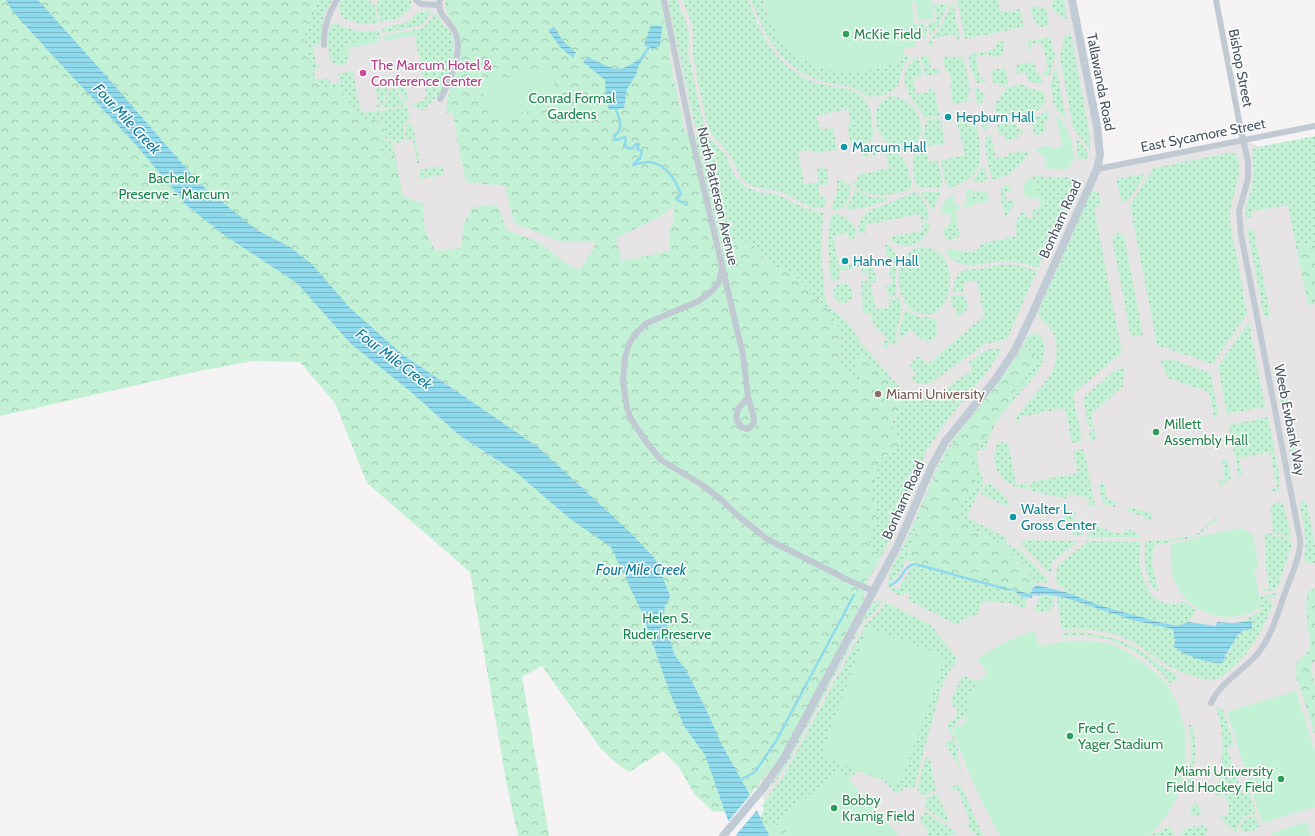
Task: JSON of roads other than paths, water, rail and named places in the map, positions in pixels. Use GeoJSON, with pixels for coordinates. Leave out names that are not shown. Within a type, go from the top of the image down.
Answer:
{"type":"FeatureCollection","features":[{"type":"Feature","properties":{"kind":"street"},"geometry":{"type":"LineString","coordinates":[[324,45],[323,36],[329,15],[337,0]]}},
{"type":"Feature","properties":{"kind":"street"},"geometry":{"type":"LineString","coordinates":[[416,0],[421,4],[439,2],[445,19],[456,33],[457,52],[452,78],[440,99]]}},
{"type":"Feature","properties":{"kind":"street","name":"North Patterson Avenue"},"geometry":{"type":"LineString","coordinates":[[664,0],[691,134],[743,355],[748,397],[754,423],[748,429],[741,428],[736,418],[738,409],[748,397]]}},
{"type":"Feature","properties":{"kind":"street","name":"Tallawanda Road"},"geometry":{"type":"LineString","coordinates":[[1072,0],[1097,126],[1100,155],[1097,168]]}},
{"type":"Feature","properties":{"kind":"street","name":"Bishop Street"},"geometry":{"type":"LineString","coordinates":[[1216,0],[1243,140]]}},
{"type":"Feature","properties":{"kind":"street","name":"East Sycamore Street"},"geometry":{"type":"LineString","coordinates":[[1097,168],[1315,126]]}},
{"type":"Feature","properties":{"kind":"street","name":"Weeb Ewbank Way"},"geometry":{"type":"LineString","coordinates":[[1211,703],[1214,696],[1258,652],[1267,639],[1274,626],[1293,571],[1300,545],[1300,534],[1240,226],[1239,211],[1248,178],[1248,161],[1243,140]]}},
{"type":"Feature","properties":{"kind":"street","name":"Bonham Road"},"geometry":{"type":"LineString","coordinates":[[724,835],[756,796],[784,758],[897,547],[932,466],[945,442],[995,380],[1015,350],[1097,168]]}},
{"type":"Feature","properties":{"kind":"street"},"geometry":{"type":"LineString","coordinates":[[722,268],[719,282],[712,291],[699,301],[647,323],[635,334],[629,344],[625,358],[623,381],[627,408],[631,419],[647,443],[661,460],[702,484],[767,539],[850,581],[874,591]]}},
{"type":"Feature","properties":{"kind":"water","name":"Four Mile Creek"},"geometry":{"type":"Polygon","coordinates":[[[6,0],[38,0],[199,183],[257,230],[290,247],[312,264],[350,308],[402,354],[538,447],[633,535],[656,560],[670,596],[667,605],[665,604],[664,614],[674,654],[686,670],[722,745],[750,795],[769,836],[737,836],[729,823],[705,755],[684,726],[670,693],[642,613],[611,547],[569,518],[517,473],[459,435],[411,392],[351,344],[297,283],[224,235],[186,205],[137,146],[13,12],[6,0]]]}},
{"type":"Feature","properties":{"kind":"water"},"geometry":{"type":"Polygon","coordinates":[[[651,25],[662,26],[660,46],[653,49],[644,45],[651,25]]]}},
{"type":"Feature","properties":{"kind":"water"},"geometry":{"type":"Polygon","coordinates":[[[554,27],[563,41],[576,53],[573,58],[560,47],[548,30],[554,27]]]}},
{"type":"Feature","properties":{"kind":"water"},"geometry":{"type":"Polygon","coordinates":[[[588,57],[613,68],[619,69],[625,68],[638,59],[642,61],[637,68],[637,73],[627,89],[624,108],[609,110],[606,99],[605,80],[583,62],[588,57]]]}},
{"type":"Feature","properties":{"kind":"water"},"geometry":{"type":"Polygon","coordinates":[[[1037,585],[1065,592],[1102,606],[1178,626],[1188,622],[1216,626],[1217,622],[1233,623],[1252,621],[1252,629],[1244,630],[1237,636],[1222,663],[1208,662],[1185,654],[1174,647],[1175,640],[1173,629],[1132,620],[1063,597],[1041,594],[1039,596],[1033,594],[1032,598],[1020,596],[1015,591],[1005,590],[1000,586],[1030,594],[1033,588],[1037,585]]]}},
{"type":"Feature","properties":{"kind":"waterway"},"geometry":{"type":"LineString","coordinates":[[640,60],[649,47]]}},
{"type":"Feature","properties":{"kind":"waterway"},"geometry":{"type":"LineString","coordinates":[[616,109],[620,120],[620,127],[614,136],[615,140],[625,137],[626,141],[624,146],[632,149],[636,144],[639,144],[637,149],[642,151],[640,158],[633,165],[649,162],[661,166],[670,174],[676,183],[681,194],[676,199],[687,205]]}},
{"type":"Feature","properties":{"kind":"waterway"},"geometry":{"type":"LineString","coordinates":[[891,585],[898,580],[908,567],[915,564],[1002,588]]}},
{"type":"Feature","properties":{"kind":"waterway"},"geometry":{"type":"LineString","coordinates":[[739,781],[755,772],[776,741],[854,595]]}},
{"type":"Feature","properties":{"kind":"place","name":"McKie Field"},"geometry":{"type":"Point","coordinates":[846,34]}},
{"type":"Feature","properties":{"kind":"place","name":"The Marcum Hotel & Conference Center"},"geometry":{"type":"Point","coordinates":[363,73]}},
{"type":"Feature","properties":{"kind":"place","name":"Hepburn Hall"},"geometry":{"type":"Point","coordinates":[948,117]}},
{"type":"Feature","properties":{"kind":"place","name":"Marcum Hall"},"geometry":{"type":"Point","coordinates":[844,147]}},
{"type":"Feature","properties":{"kind":"place","name":"Hahne Hall"},"geometry":{"type":"Point","coordinates":[845,261]}},
{"type":"Feature","properties":{"kind":"place","name":"Miami University"},"geometry":{"type":"Point","coordinates":[878,394]}},
{"type":"Feature","properties":{"kind":"place","name":"Millett Assembly Hall"},"geometry":{"type":"Point","coordinates":[1156,432]}},
{"type":"Feature","properties":{"kind":"place","name":"Walter L. Gross Center"},"geometry":{"type":"Point","coordinates":[1013,517]}},
{"type":"Feature","properties":{"kind":"place","name":"Fred C. Yager Stadium"},"geometry":{"type":"Point","coordinates":[1070,736]}},
{"type":"Feature","properties":{"kind":"place","name":"Miami University Field Hockey Field"},"geometry":{"type":"Point","coordinates":[1281,779]}},
{"type":"Feature","properties":{"kind":"place","name":"Bobby Kramig Field"},"geometry":{"type":"Point","coordinates":[834,808]}},
{"type":"Feature","properties":{"kind":"park label","name":"Conrad Formal Gardens"},"geometry":{"type":"Point","coordinates":[572,106]}},
{"type":"Feature","properties":{"kind":"park label","name":"Bachelor Preserve - Marcum"},"geometry":{"type":"Point","coordinates":[174,186]}},
{"type":"Feature","properties":{"kind":"park label","name":"Helen S. Ruder Preserve"},"geometry":{"type":"Point","coordinates":[667,626]}}]}
